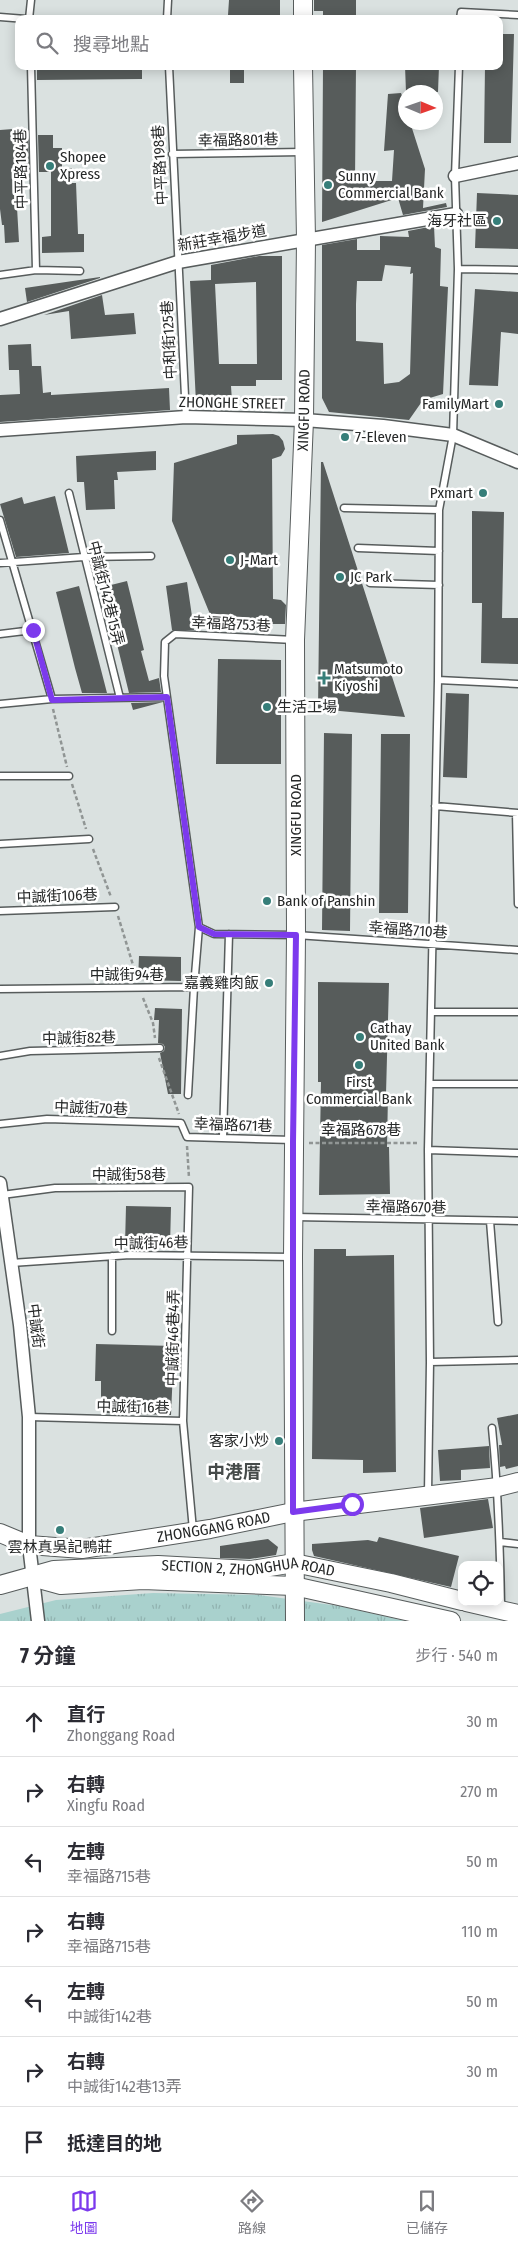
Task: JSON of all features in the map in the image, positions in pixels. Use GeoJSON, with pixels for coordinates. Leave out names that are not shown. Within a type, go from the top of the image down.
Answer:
{"type":"FeatureCollection","features":[{"type":"Feature","properties":{"kind":"street"},"geometry":{"type":"LineString","coordinates":[[302,15],[303,0]]}},
{"type":"Feature","properties":{"kind":"street","name":"XINGFU ROAD"},"geometry":{"type":"LineString","coordinates":[[294,1615],[292,1257],[296,935],[295,640],[304,420],[306,240],[303,70]]}},
{"type":"Feature","properties":{"kind":"street"},"geometry":{"type":"LineString","coordinates":[[455,176],[518,163]]}},
{"type":"Feature","properties":{"kind":"street","name":"新莊幸福步道"},"geometry":{"type":"LineString","coordinates":[[0,319],[178,262],[456,214]]}},
{"type":"Feature","properties":{"kind":"street","name":"ZHONGHE STREET"},"geometry":{"type":"LineString","coordinates":[[0,430],[186,417],[304,420],[382,426],[453,435],[518,462]]}},
{"type":"Feature","properties":{"kind":"street","name":"中誠街"},"geometry":{"type":"LineString","coordinates":[[1,1189],[5,1263],[20,1325],[29,1417],[29,1545],[32,1585],[38,1621]]}},
{"type":"Feature","properties":{"kind":"street","name":"ZHONGGANG ROAD"},"geometry":{"type":"LineString","coordinates":[[0,1534],[29,1545],[82,1549],[194,1532],[293,1512],[498,1487],[518,1482]]}},
{"type":"Feature","properties":{"kind":"street","name":"SECTION 2, ZHONGHUA ROAD"},"geometry":{"type":"LineString","coordinates":[[32,1585],[54,1570],[158,1565],[251,1570],[294,1563],[391,1583],[458,1600]]}},
{"type":"Feature","properties":{"kind":"street","name":"SECTION 2, ZHONGHUA ROAD"},"geometry":{"type":"LineString","coordinates":[[0,1585],[61,1586],[143,1580],[294,1586],[451,1621]]}},
{"type":"Feature","properties":{"kind":"street"},"geometry":{"type":"LineString","coordinates":[[474,1606],[492,1615],[518,1614]]}},
{"type":"Feature","properties":{"kind":"lane"},"geometry":{"type":"LineString","coordinates":[[29,15],[31,0]]}},
{"type":"Feature","properties":{"kind":"lane"},"geometry":{"type":"LineString","coordinates":[[167,15],[168,0]]}},
{"type":"Feature","properties":{"kind":"lane"},"geometry":{"type":"LineString","coordinates":[[460,15],[460,12],[518,15]]}},
{"type":"Feature","properties":{"kind":"lane"},"geometry":{"type":"LineString","coordinates":[[0,17],[15,18]]}},
{"type":"Feature","properties":{"kind":"lane","name":"中平路184巷"},"geometry":{"type":"LineString","coordinates":[[31,70],[36,270]]}},
{"type":"Feature","properties":{"kind":"lane","name":"中平路198巷"},"geometry":{"type":"LineString","coordinates":[[169,70],[178,262]]}},
{"type":"Feature","properties":{"kind":"lane"},"geometry":{"type":"LineString","coordinates":[[428,1495],[430,1362],[428,1147],[431,1084],[438,680],[439,510],[453,435],[458,269],[455,176],[459,70]]}},
{"type":"Feature","properties":{"kind":"lane","name":"幸福路801巷"},"geometry":{"type":"LineString","coordinates":[[172,154],[304,152]]}},
{"type":"Feature","properties":{"kind":"lane","name":"中和街125巷"},"geometry":{"type":"LineString","coordinates":[[178,262],[186,417]]}},
{"type":"Feature","properties":{"kind":"lane"},"geometry":{"type":"LineString","coordinates":[[458,269],[518,270]]}},
{"type":"Feature","properties":{"kind":"lane"},"geometry":{"type":"LineString","coordinates":[[0,275],[36,270],[80,271]]}},
{"type":"Feature","properties":{"kind":"lane","name":"中誠街142巷15弄"},"geometry":{"type":"LineString","coordinates":[[69,493],[120,698]]}},
{"type":"Feature","properties":{"kind":"lane"},"geometry":{"type":"LineString","coordinates":[[344,508],[439,510]]}},
{"type":"Feature","properties":{"kind":"lane"},"geometry":{"type":"LineString","coordinates":[[0,520],[52,700]]}},
{"type":"Feature","properties":{"kind":"lane"},"geometry":{"type":"LineString","coordinates":[[358,548],[439,551]]}},
{"type":"Feature","properties":{"kind":"lane"},"geometry":{"type":"LineString","coordinates":[[0,563],[84,557],[150,556]]}},
{"type":"Feature","properties":{"kind":"lane"},"geometry":{"type":"LineString","coordinates":[[370,583],[439,585]]}},
{"type":"Feature","properties":{"kind":"lane"},"geometry":{"type":"LineString","coordinates":[[0,634],[33,630]]}},
{"type":"Feature","properties":{"kind":"lane","name":"幸福路753巷"},"geometry":{"type":"LineString","coordinates":[[167,697],[164,676],[165,642],[175,634],[295,640]]}},
{"type":"Feature","properties":{"kind":"lane"},"geometry":{"type":"LineString","coordinates":[[438,680],[518,684]]}},
{"type":"Feature","properties":{"kind":"lane"},"geometry":{"type":"LineString","coordinates":[[0,704],[52,700],[167,697],[199,927],[188,1095]]}},
{"type":"Feature","properties":{"kind":"lane"},"geometry":{"type":"LineString","coordinates":[[0,776],[69,776]]}},
{"type":"Feature","properties":{"kind":"lane"},"geometry":{"type":"LineString","coordinates":[[435,806],[517,813],[518,904]]}},
{"type":"Feature","properties":{"kind":"lane"},"geometry":{"type":"LineString","coordinates":[[0,844],[89,839]]}},
{"type":"Feature","properties":{"kind":"lane","name":"中誠街106巷"},"geometry":{"type":"LineString","coordinates":[[0,911],[115,907]]}},
{"type":"Feature","properties":{"kind":"lane","name":"幸福路710巷"},"geometry":{"type":"LineString","coordinates":[[199,927],[214,934],[296,935],[518,950]]}},
{"type":"Feature","properties":{"kind":"lane"},"geometry":{"type":"LineString","coordinates":[[224,1137],[229,934]]}},
{"type":"Feature","properties":{"kind":"lane","name":"中誠街94巷"},"geometry":{"type":"LineString","coordinates":[[0,989],[194,987]]}},
{"type":"Feature","properties":{"kind":"lane"},"geometry":{"type":"LineString","coordinates":[[431,1012],[518,1012]]}},
{"type":"Feature","properties":{"kind":"lane","name":"中誠街82巷"},"geometry":{"type":"LineString","coordinates":[[0,1056],[30,1052],[160,1048]]}},
{"type":"Feature","properties":{"kind":"lane"},"geometry":{"type":"LineString","coordinates":[[431,1084],[518,1084]]}},
{"type":"Feature","properties":{"kind":"lane","name":"中誠街70巷"},"geometry":{"type":"LineString","coordinates":[[0,1124],[47,1119],[181,1122]]}},
{"type":"Feature","properties":{"kind":"lane","name":"幸福路671巷"},"geometry":{"type":"LineString","coordinates":[[181,1122],[187,1137],[293,1141]]}},
{"type":"Feature","properties":{"kind":"lane"},"geometry":{"type":"LineString","coordinates":[[428,1147],[518,1153]]}},
{"type":"Feature","properties":{"kind":"lane"},"geometry":{"type":"LineString","coordinates":[[188,1255],[190,1187]]}},
{"type":"Feature","properties":{"kind":"lane","name":"中誠街58巷"},"geometry":{"type":"LineString","coordinates":[[1,1189],[190,1187]]}},
{"type":"Feature","properties":{"kind":"lane","name":"幸福路670巷"},"geometry":{"type":"LineString","coordinates":[[293,1217],[518,1221]]}},
{"type":"Feature","properties":{"kind":"lane"},"geometry":{"type":"LineString","coordinates":[[490,1221],[498,1322]]}},
{"type":"Feature","properties":{"kind":"lane","name":"中誠街46巷4弄"},"geometry":{"type":"LineString","coordinates":[[184,1421],[188,1255]]}},
{"type":"Feature","properties":{"kind":"lane"},"geometry":{"type":"LineString","coordinates":[[112,1256],[112,1332]]}},
{"type":"Feature","properties":{"kind":"lane","name":"中誠街46巷"},"geometry":{"type":"LineString","coordinates":[[5,1263],[112,1256],[292,1257]]}},
{"type":"Feature","properties":{"kind":"lane"},"geometry":{"type":"LineString","coordinates":[[430,1362],[518,1360]]}},
{"type":"Feature","properties":{"kind":"lane","name":"中誠街16巷"},"geometry":{"type":"LineString","coordinates":[[29,1417],[184,1421],[194,1532]]}},
{"type":"Feature","properties":{"kind":"lane"},"geometry":{"type":"LineString","coordinates":[[492,1428],[498,1487],[501,1604],[492,1615]]}},
{"type":"Feature","properties":{"kind":"lane"},"geometry":{"type":"LineString","coordinates":[[500,1542],[518,1544]]}},
{"type":"Feature","properties":{"kind":"path"},"geometry":{"type":"LineString","coordinates":[[187,1137],[190,1187]]}},
{"type":"Feature","properties":{"kind":"path","name":"幸福路678巷"},"geometry":{"type":"LineString","coordinates":[[293,1141],[428,1147]]}},
{"type":"Feature","properties":{"kind":"green space"},"geometry":{"type":"Polygon","coordinates":[[[153,1593],[259,1595],[339,1606],[405,1621],[0,1621],[0,1614],[56,1600],[153,1593]]]}},
{"type":"Feature","properties":{"kind":"building"},"geometry":{"type":"Polygon","coordinates":[[[229,0],[280,0],[280,15],[228,15],[229,0]]]}},
{"type":"Feature","properties":{"kind":"building"},"geometry":{"type":"Polygon","coordinates":[[[314,0],[356,0],[356,15],[323,15],[323,11],[314,11],[314,0]]]}},
{"type":"Feature","properties":{"kind":"building"},"geometry":{"type":"Polygon","coordinates":[[[503,34],[514,34],[511,143],[484,143],[485,70],[503,70],[503,34]]]}},
{"type":"Feature","properties":{"kind":"building"},"geometry":{"type":"Polygon","coordinates":[[[37,70],[142,70],[142,79],[37,80],[37,70]]]}},
{"type":"Feature","properties":{"kind":"building"},"geometry":{"type":"Polygon","coordinates":[[[230,70],[244,70],[244,83],[230,83],[230,70]]]}},
{"type":"Feature","properties":{"kind":"building"},"geometry":{"type":"Polygon","coordinates":[[[323,70],[356,70],[355,181],[392,181],[394,150],[384,151],[388,94],[398,93],[398,130],[413,130],[425,169],[423,208],[446,203],[447,207],[403,215],[398,198],[322,222],[323,70]]]}},
{"type":"Feature","properties":{"kind":"building"},"geometry":{"type":"Polygon","coordinates":[[[405,70],[439,70],[438,85],[406,85],[405,70]]]}},
{"type":"Feature","properties":{"kind":"building"},"geometry":{"type":"Polygon","coordinates":[[[13,129],[13,135],[28,135],[29,172],[15,173],[19,242],[5,243],[4,225],[2,225],[0,209],[0,130],[13,129]]]}},
{"type":"Feature","properties":{"kind":"building"},"geometry":{"type":"Polygon","coordinates":[[[38,135],[53,135],[53,148],[62,148],[62,169],[72,168],[72,183],[76,183],[78,234],[84,234],[84,252],[42,253],[42,237],[51,236],[51,172],[39,172],[38,135]]]}},
{"type":"Feature","properties":{"kind":"building","name":"海牙社區"},"geometry":{"type":"Polygon","coordinates":[[[477,193],[518,195],[518,249],[475,248],[477,193]]]}},
{"type":"Feature","properties":{"kind":"building"},"geometry":{"type":"Polygon","coordinates":[[[434,226],[435,247],[441,249],[440,286],[448,287],[443,394],[423,400],[409,420],[329,412],[322,398],[322,245],[357,239],[357,250],[380,250],[380,236],[409,237],[408,231],[434,226]],[[385,265],[382,281],[357,281],[356,341],[383,343],[384,384],[399,382],[410,374],[413,273],[410,274],[411,267],[385,265]]]}},
{"type":"Feature","properties":{"kind":"building"},"geometry":{"type":"Polygon","coordinates":[[[259,256],[282,256],[282,380],[256,380],[256,386],[231,386],[232,401],[196,403],[190,281],[211,280],[211,265],[259,256]],[[256,282],[215,284],[219,364],[257,364],[256,282]]]}},
{"type":"Feature","properties":{"kind":"building"},"geometry":{"type":"Polygon","coordinates":[[[100,278],[27,302],[25,288],[100,278]]]}},
{"type":"Feature","properties":{"kind":"building"},"geometry":{"type":"Polygon","coordinates":[[[475,289],[518,292],[518,334],[501,332],[498,386],[469,385],[475,289]]]}},
{"type":"Feature","properties":{"kind":"building"},"geometry":{"type":"Polygon","coordinates":[[[102,295],[105,315],[134,313],[136,334],[71,339],[69,311],[44,315],[102,295]]]}},
{"type":"Feature","properties":{"kind":"building"},"geometry":{"type":"Polygon","coordinates":[[[31,344],[32,366],[41,366],[43,393],[51,392],[51,395],[169,388],[170,410],[0,422],[0,395],[20,394],[19,370],[9,370],[8,345],[31,344]]]}},
{"type":"Feature","properties":{"kind":"building","name":"J-Mart"},"geometry":{"type":"Polygon","coordinates":[[[273,434],[279,436],[283,441],[285,449],[281,456],[272,459],[273,599],[281,600],[286,605],[285,624],[214,624],[172,521],[174,463],[237,444],[237,435],[273,434]]]}},
{"type":"Feature","properties":{"kind":"building"},"geometry":{"type":"Polygon","coordinates":[[[156,451],[156,470],[117,472],[118,480],[114,480],[115,509],[86,510],[84,482],[77,482],[76,456],[156,451]]]}},
{"type":"Feature","properties":{"kind":"building","name":"JC Park"},"geometry":{"type":"Polygon","coordinates":[[[321,462],[323,462],[405,717],[318,709],[321,462]]]}},
{"type":"Feature","properties":{"kind":"building"},"geometry":{"type":"Polygon","coordinates":[[[55,496],[69,553],[16,557],[0,504],[22,497],[24,504],[55,496]]]}},
{"type":"Feature","properties":{"kind":"building"},"geometry":{"type":"Polygon","coordinates":[[[472,511],[504,512],[502,618],[518,618],[518,664],[481,663],[482,603],[472,603],[472,511]]]}},
{"type":"Feature","properties":{"kind":"building"},"geometry":{"type":"Polygon","coordinates":[[[127,581],[144,650],[141,651],[149,681],[159,678],[161,692],[129,693],[103,587],[127,581]]]}},
{"type":"Feature","properties":{"kind":"building"},"geometry":{"type":"Polygon","coordinates":[[[187,582],[194,630],[172,630],[166,586],[187,582]]]}},
{"type":"Feature","properties":{"kind":"building"},"geometry":{"type":"Polygon","coordinates":[[[79,586],[107,693],[82,693],[75,668],[56,592],[79,586]]]}},
{"type":"Feature","properties":{"kind":"building"},"geometry":{"type":"Polygon","coordinates":[[[218,659],[281,660],[281,764],[216,764],[218,659]]]}},
{"type":"Feature","properties":{"kind":"building"},"geometry":{"type":"Polygon","coordinates":[[[446,693],[469,694],[467,778],[443,777],[446,693]]]}},
{"type":"Feature","properties":{"kind":"building"},"geometry":{"type":"Polygon","coordinates":[[[163,702],[133,710],[131,703],[163,702]]]}},
{"type":"Feature","properties":{"kind":"building"},"geometry":{"type":"Polygon","coordinates":[[[324,733],[352,734],[350,931],[322,930],[324,733]]]}},
{"type":"Feature","properties":{"kind":"building"},"geometry":{"type":"Polygon","coordinates":[[[381,734],[410,734],[408,913],[379,913],[381,734]]]}},
{"type":"Feature","properties":{"kind":"building"},"geometry":{"type":"Polygon","coordinates":[[[139,956],[181,957],[181,981],[138,980],[139,956]]]}},
{"type":"Feature","properties":{"kind":"building"},"geometry":{"type":"Polygon","coordinates":[[[318,982],[389,983],[386,1094],[388,1094],[387,1147],[389,1147],[390,1194],[319,1195],[321,1082],[318,1082],[318,982]]]}},
{"type":"Feature","properties":{"kind":"building"},"geometry":{"type":"Polygon","coordinates":[[[155,1008],[182,1009],[181,1094],[168,1094],[160,1053],[164,1051],[165,1047],[163,1044],[158,1043],[159,1020],[154,1020],[155,1008]]]}},
{"type":"Feature","properties":{"kind":"building"},"geometry":{"type":"Polygon","coordinates":[[[126,1206],[171,1207],[170,1246],[125,1245],[126,1206]]]}},
{"type":"Feature","properties":{"kind":"building"},"geometry":{"type":"Polygon","coordinates":[[[314,1249],[346,1249],[346,1256],[394,1255],[396,1472],[363,1473],[363,1460],[312,1459],[314,1249]]]}},
{"type":"Feature","properties":{"kind":"building"},"geometry":{"type":"Polygon","coordinates":[[[96,1344],[174,1346],[171,1415],[101,1413],[101,1381],[95,1381],[96,1344]]]}},
{"type":"Feature","properties":{"kind":"building"},"geometry":{"type":"Polygon","coordinates":[[[518,1414],[518,1466],[506,1469],[505,1466],[500,1467],[499,1445],[502,1445],[497,1418],[518,1414]]]}},
{"type":"Feature","properties":{"kind":"building"},"geometry":{"type":"Polygon","coordinates":[[[489,1446],[490,1468],[461,1470],[461,1480],[440,1481],[438,1450],[489,1446]]]}},
{"type":"Feature","properties":{"kind":"building"},"geometry":{"type":"Polygon","coordinates":[[[488,1499],[493,1528],[424,1538],[420,1508],[488,1499]]]}},
{"type":"Feature","properties":{"kind":"building"},"geometry":{"type":"Polygon","coordinates":[[[379,1537],[459,1556],[451,1587],[314,1556],[312,1550],[312,1544],[368,1540],[377,1542],[379,1537]]]}},
{"type":"Feature","properties":{"kind":"building"},"geometry":{"type":"Polygon","coordinates":[[[268,1539],[278,1547],[276,1555],[250,1559],[220,1558],[220,1546],[268,1539]]]}},
{"type":"Feature","properties":{"kind":"place","name":"Shopee Xpress"},"geometry":{"type":"Point","coordinates":[50,166]}},
{"type":"Feature","properties":{"kind":"place","name":"Sunny Commercial Bank"},"geometry":{"type":"Point","coordinates":[328,185]}},
{"type":"Feature","properties":{"kind":"place","name":"海牙社區"},"geometry":{"type":"Point","coordinates":[497,221]}},
{"type":"Feature","properties":{"kind":"place","name":"FamilyMart"},"geometry":{"type":"Point","coordinates":[499,404]}},
{"type":"Feature","properties":{"kind":"place","name":"7-Eleven"},"geometry":{"type":"Point","coordinates":[345,437]}},
{"type":"Feature","properties":{"kind":"place","name":"Pxmart"},"geometry":{"type":"Point","coordinates":[483,493]}},
{"type":"Feature","properties":{"kind":"place","name":"J-Mart"},"geometry":{"type":"Point","coordinates":[230,560]}},
{"type":"Feature","properties":{"kind":"place","name":"JC Park"},"geometry":{"type":"Point","coordinates":[340,577]}},
{"type":"Feature","properties":{"kind":"place","name":"Matsumoto Kiyoshi"},"geometry":{"type":"Point","coordinates":[324,678]}},
{"type":"Feature","properties":{"kind":"place","name":"生活工場"},"geometry":{"type":"Point","coordinates":[267,707]}},
{"type":"Feature","properties":{"kind":"place","name":"Bank of Panshin"},"geometry":{"type":"Point","coordinates":[267,901]}},
{"type":"Feature","properties":{"kind":"place","name":"嘉義雞肉飯"},"geometry":{"type":"Point","coordinates":[269,983]}},
{"type":"Feature","properties":{"kind":"place","name":"Cathay United Bank"},"geometry":{"type":"Point","coordinates":[360,1037]}},
{"type":"Feature","properties":{"kind":"place","name":"First Commercial Bank"},"geometry":{"type":"Point","coordinates":[359,1065]}},
{"type":"Feature","properties":{"kind":"place","name":"客家小炒"},"geometry":{"type":"Point","coordinates":[279,1441]}},
{"type":"Feature","properties":{"kind":"place","name":"雲林真吳記鴨莊"},"geometry":{"type":"Point","coordinates":[60,1530]}},
{"type":"Feature","properties":{"kind":"district","name":"中港厝"},"geometry":{"type":"Point","coordinates":[234,1472]}},
{"type":"Feature","properties":{"kind":"route"},"geometry":{"type":"LineString","coordinates":[[33,630],[52,700],[167,697],[199,927],[214,934],[296,935],[292,1257],[293,1512],[352,1504]]}}]}
